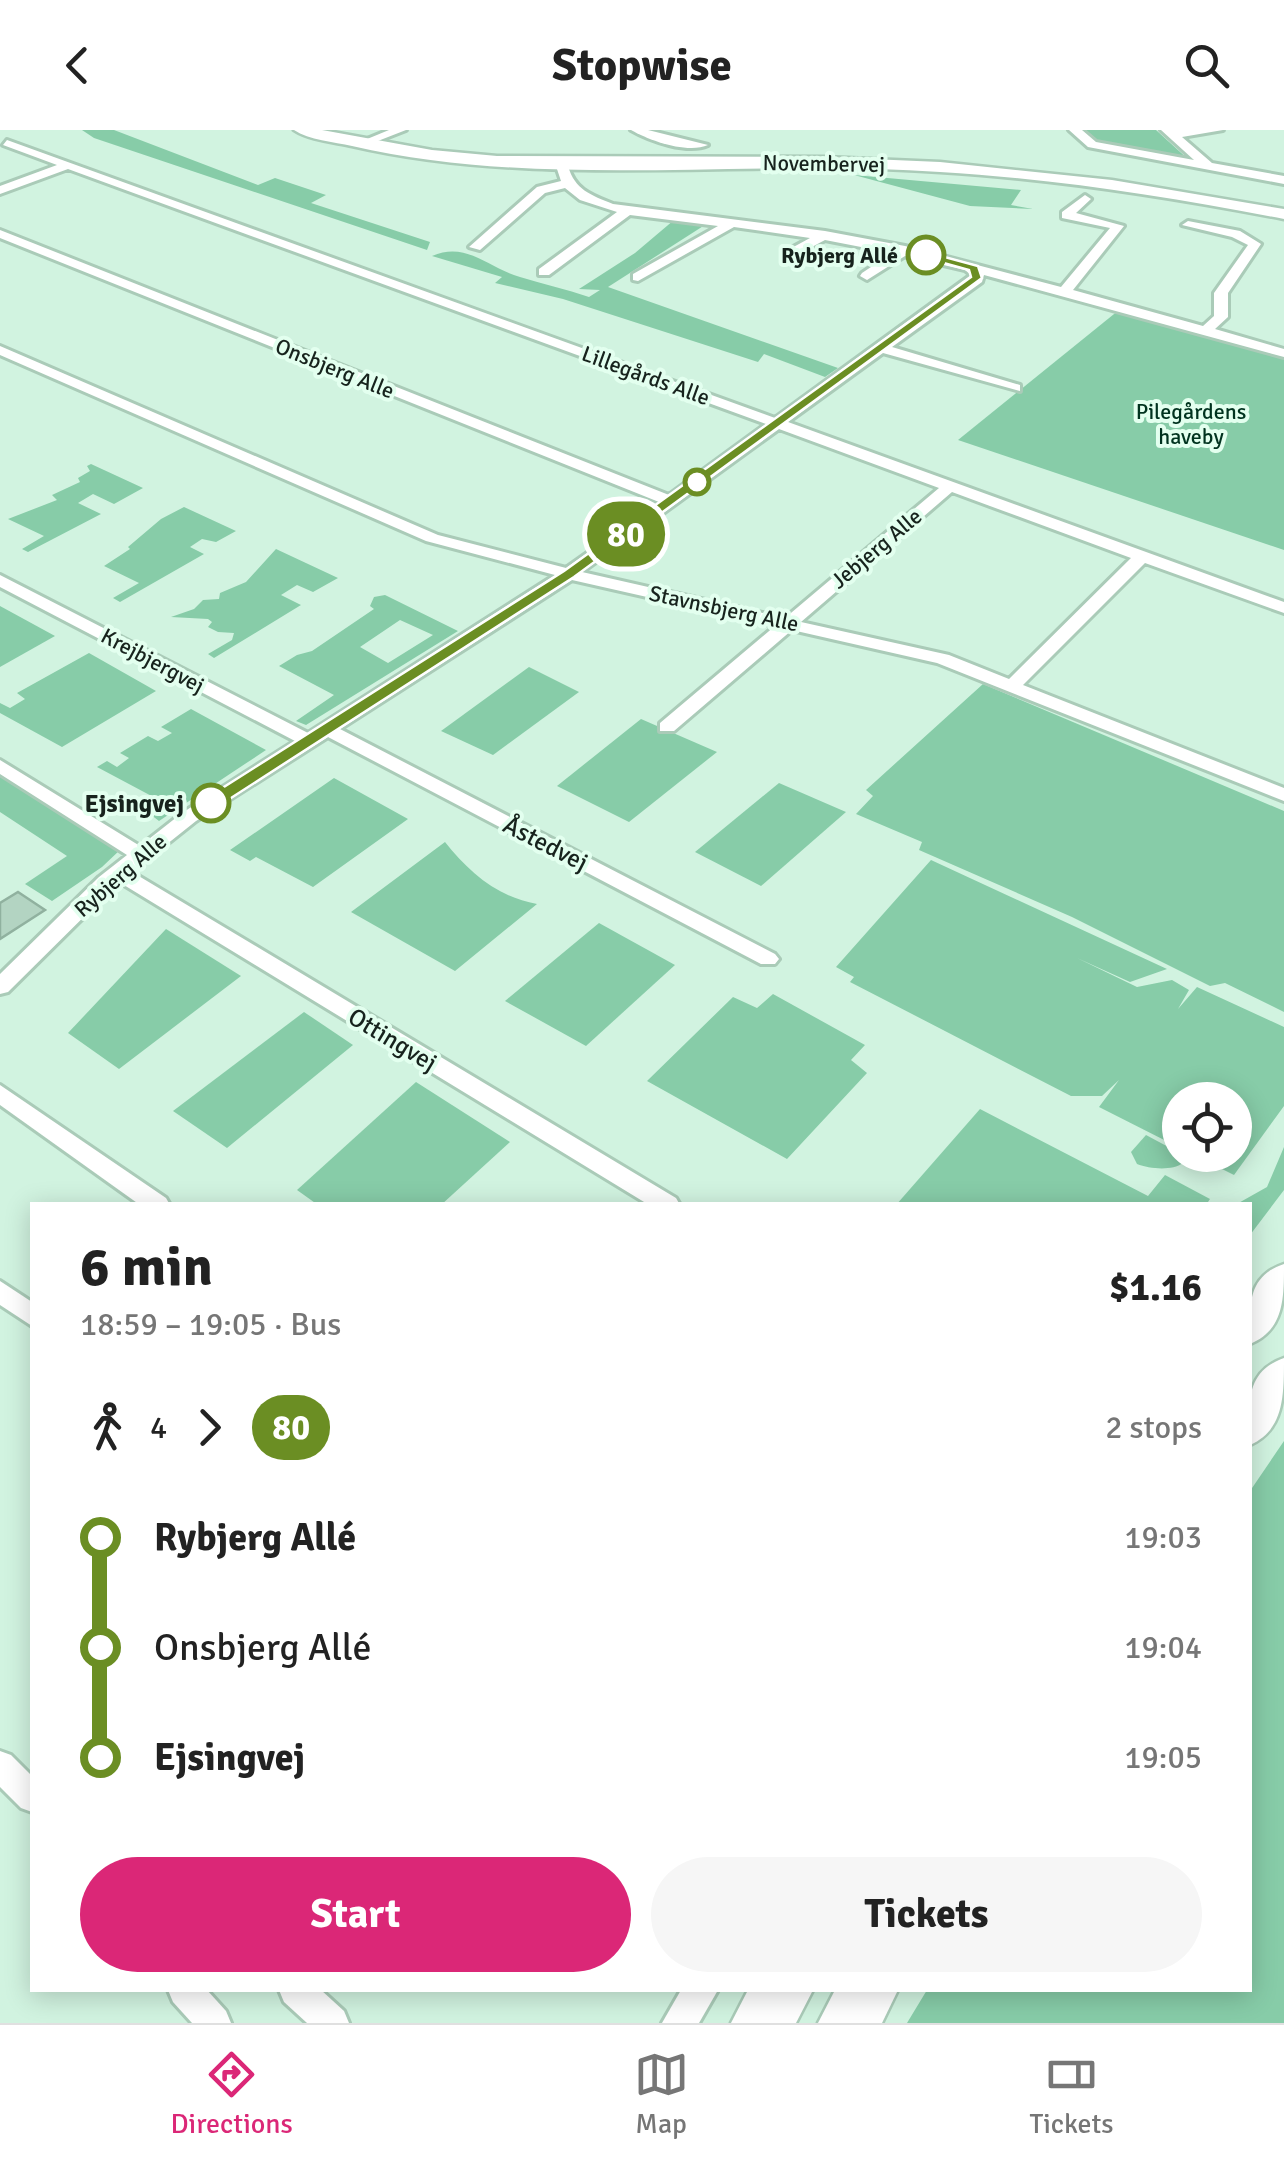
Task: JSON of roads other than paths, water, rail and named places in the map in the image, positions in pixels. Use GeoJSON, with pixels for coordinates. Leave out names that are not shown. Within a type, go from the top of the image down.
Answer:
{"type":"FeatureCollection","features":[{"type":"Feature","properties":{"kind":"highway"},"geometry":{"type":"LineString","coordinates":[[1252,1322],[1282,1283]]}},
{"type":"Feature","properties":{"kind":"highway"},"geometry":{"type":"LineString","coordinates":[[1252,1422],[1284,1378]]}},
{"type":"Feature","properties":{"kind":"highway"},"geometry":{"type":"LineString","coordinates":[[762,2023],[783,1992]]}},
{"type":"Feature","properties":{"kind":"highway"},"geometry":{"type":"LineString","coordinates":[[848,2023],[868,1992]]}},
{"type":"Feature","properties":{"kind":"street","name":"Novembervej"},"geometry":{"type":"LineString","coordinates":[[302,130],[459,160],[562,166],[774,162],[962,168],[1164,192],[1284,214]]}},
{"type":"Feature","properties":{"kind":"street"},"geometry":{"type":"LineString","coordinates":[[361,144],[400,130]]}},
{"type":"Feature","properties":{"kind":"street"},"geometry":{"type":"LineString","coordinates":[[638,130],[664,140],[702,145]]}},
{"type":"Feature","properties":{"kind":"street"},"geometry":{"type":"LineString","coordinates":[[1076,130],[1092,145],[1284,180]]}},
{"type":"Feature","properties":{"kind":"street"},"geometry":{"type":"LineString","coordinates":[[1171,132],[1217,130]]}},
{"type":"Feature","properties":{"kind":"street"},"geometry":{"type":"LineString","coordinates":[[1171,132],[1208,166]]}},
{"type":"Feature","properties":{"kind":"street","name":"Lillegårds Alle"},"geometry":{"type":"LineString","coordinates":[[8,142],[1284,608]]}},
{"type":"Feature","properties":{"kind":"street"},"geometry":{"type":"LineString","coordinates":[[0,190],[68,165]]}},
{"type":"Feature","properties":{"kind":"street"},"geometry":{"type":"LineString","coordinates":[[562,166],[564,184],[585,200],[628,211],[825,234],[905,250],[1284,353]]}},
{"type":"Feature","properties":{"kind":"street"},"geometry":{"type":"LineString","coordinates":[[474,246],[540,190],[564,184]]}},
{"type":"Feature","properties":{"kind":"street"},"geometry":{"type":"LineString","coordinates":[[1064,292],[1118,226],[1066,216],[1084,199]]}},
{"type":"Feature","properties":{"kind":"street"},"geometry":{"type":"LineString","coordinates":[[544,272],[628,211]]}},
{"type":"Feature","properties":{"kind":"street"},"geometry":{"type":"LineString","coordinates":[[638,276],[734,222]]}},
{"type":"Feature","properties":{"kind":"street"},"geometry":{"type":"LineString","coordinates":[[1188,224],[1236,234],[1255,244],[1221,293],[1220,317],[1205,331]]}},
{"type":"Feature","properties":{"kind":"street","name":"Onsbjerg Alle"},"geometry":{"type":"LineString","coordinates":[[0,234],[671,502]]}},
{"type":"Feature","properties":{"kind":"street"},"geometry":{"type":"LineString","coordinates":[[793,252],[825,234]]}},
{"type":"Feature","properties":{"kind":"street"},"geometry":{"type":"LineString","coordinates":[[867,276],[905,250]]}},
{"type":"Feature","properties":{"kind":"street","name":"Rybjerg Alle"},"geometry":{"type":"LineString","coordinates":[[0,986],[139,854],[325,728],[569,574],[671,502],[976,278],[974,268],[967,265]]}},
{"type":"Feature","properties":{"kind":"street"},"geometry":{"type":"LineString","coordinates":[[881,348],[1015,388]]}},
{"type":"Feature","properties":{"kind":"street","name":"Stavnsbjerg Alle"},"geometry":{"type":"LineString","coordinates":[[0,350],[432,538],[569,574],[942,658],[1283,791]]}},
{"type":"Feature","properties":{"kind":"street","name":"Jebjerg Alle"},"geometry":{"type":"LineString","coordinates":[[667,727],[950,486]]}},
{"type":"Feature","properties":{"kind":"street"},"geometry":{"type":"LineString","coordinates":[[1012,686],[1142,556]]}},
{"type":"Feature","properties":{"kind":"street","name":"Krejbjergvej"},"geometry":{"type":"LineString","coordinates":[[0,580],[307,740]]}},
{"type":"Feature","properties":{"kind":"street","name":"Åstedvej"},"geometry":{"type":"LineString","coordinates":[[325,728],[768,958]]}},
{"type":"Feature","properties":{"kind":"street"},"geometry":{"type":"LineString","coordinates":[[0,766],[139,854]]}},
{"type":"Feature","properties":{"kind":"street","name":"Ottingvej"},"geometry":{"type":"LineString","coordinates":[[118,873],[663,1202]]}},
{"type":"Feature","properties":{"kind":"street"},"geometry":{"type":"LineString","coordinates":[[0,1093],[154,1202]]}},
{"type":"Feature","properties":{"kind":"street"},"geometry":{"type":"LineString","coordinates":[[0,1291],[30,1314]]}},
{"type":"Feature","properties":{"kind":"street"},"geometry":{"type":"LineString","coordinates":[[0,1766],[30,1795]]}},
{"type":"Feature","properties":{"kind":"street"},"geometry":{"type":"LineString","coordinates":[[187,1992],[214,2023]]}},
{"type":"Feature","properties":{"kind":"street"},"geometry":{"type":"LineString","coordinates":[[298,1992],[332,2023]]}},
{"type":"Feature","properties":{"kind":"street"},"geometry":{"type":"LineString","coordinates":[[679,2023],[700,1992]]}},
{"type":"Feature","properties":{"kind":"place","name":"Rybjerg Allé"},"geometry":{"type":"Point","coordinates":[926,255]}},
{"type":"Feature","properties":{"kind":"place","name":"Ejsingvej"},"geometry":{"type":"Point","coordinates":[211,803]}},
{"type":"Feature","properties":{"kind":"park label","name":"Pilegårdens haveby"},"geometry":{"type":"Point","coordinates":[1191,424]}}]}
